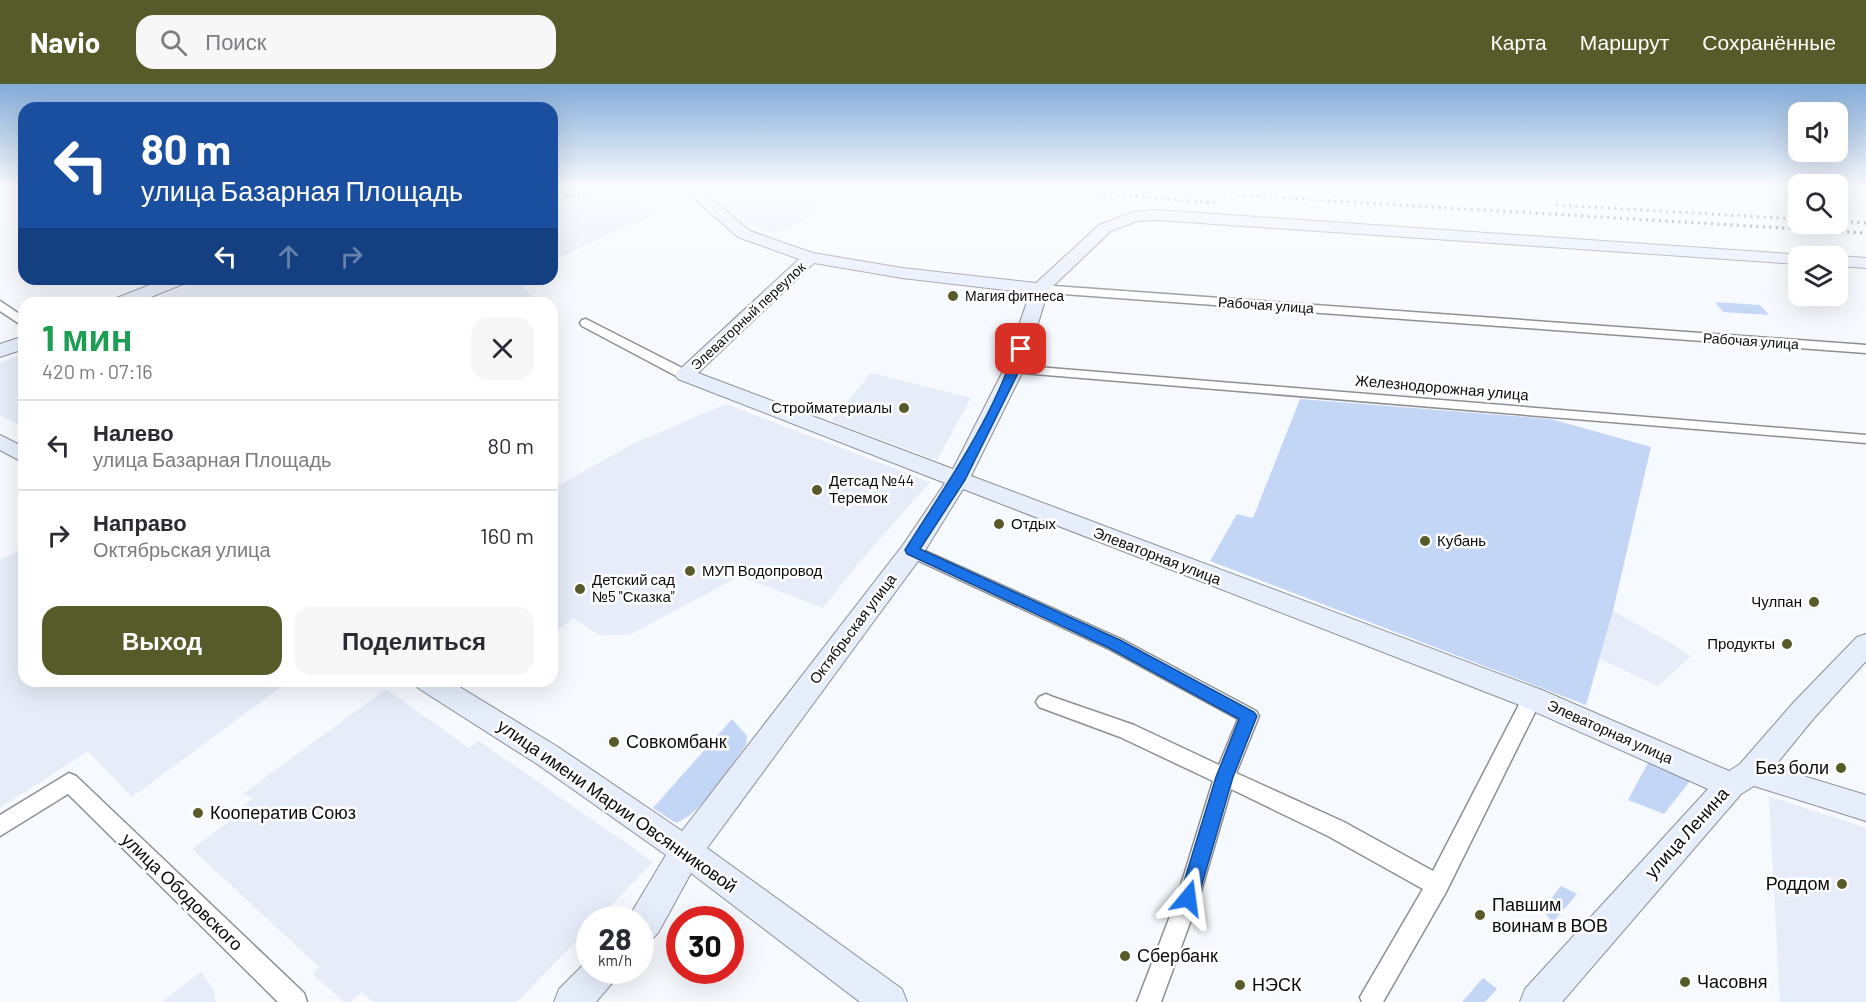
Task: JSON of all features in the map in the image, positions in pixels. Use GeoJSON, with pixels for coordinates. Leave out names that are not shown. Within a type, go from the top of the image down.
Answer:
{"type":"FeatureCollection","features":[{"type":"Feature","properties":{"kind":"street","name":"Рабочая улица"},"geometry":{"type":"LineString","coordinates":[[739,230],[744,234],[810,257],[902,273],[1041,289],[1866,349]]}},
{"type":"Feature","properties":{"kind":"street","name":"Октябрьская улица"},"geometry":{"type":"LineString","coordinates":[[654,908],[686,851],[912,550],[958,480],[1014,369],[1041,289],[1103,230]]}},
{"type":"Feature","properties":{"kind":"street","name":"Октябрьская улица"},"geometry":{"type":"LineString","coordinates":[[1373,230],[1788,258]]}},
{"type":"Feature","properties":{"kind":"street","name":"Элеваторный переулок"},"geometry":{"type":"LineString","coordinates":[[685,375],[810,257]]}},
{"type":"Feature","properties":{"kind":"street"},"geometry":{"type":"LineString","coordinates":[[1848,262],[1866,263]]}},
{"type":"Feature","properties":{"kind":"street"},"geometry":{"type":"LineString","coordinates":[[135,297],[165,285]]}},
{"type":"Feature","properties":{"kind":"street"},"geometry":{"type":"LineString","coordinates":[[0,305],[18,318]]}},
{"type":"Feature","properties":{"kind":"street","name":"Элеваторная улица"},"geometry":{"type":"LineString","coordinates":[[586,323],[685,375],[1740,779],[1866,808]]}},
{"type":"Feature","properties":{"kind":"street"},"geometry":{"type":"LineString","coordinates":[[0,351],[18,344]]}},
{"type":"Feature","properties":{"kind":"street","name":"Железнодорожная улица"},"geometry":{"type":"LineString","coordinates":[[1014,369],[1866,439]]}},
{"type":"Feature","properties":{"kind":"street"},"geometry":{"type":"LineString","coordinates":[[0,441],[18,452]]}},
{"type":"Feature","properties":{"kind":"street"},"geometry":{"type":"LineString","coordinates":[[912,550],[1115,644],[1249,716],[1224,777],[1188,898],[1149,1002]]}},
{"type":"Feature","properties":{"kind":"street","name":"улица Ленина"},"geometry":{"type":"LineString","coordinates":[[1538,1002],[1866,644]]}},
{"type":"Feature","properties":{"kind":"street","name":"улица имени Марии Овсянниковой"},"geometry":{"type":"LineString","coordinates":[[438,687],[500,723],[686,851],[889,1002]]}},
{"type":"Feature","properties":{"kind":"street"},"geometry":{"type":"LineString","coordinates":[[1372,998],[1438,885],[1533,699]]}},
{"type":"Feature","properties":{"kind":"street"},"geometry":{"type":"LineString","coordinates":[[1046,702],[1127,731],[1336,829],[1438,885]]}},
{"type":"Feature","properties":{"kind":"street","name":"улица Ободовского"},"geometry":{"type":"LineString","coordinates":[[0,827],[69,782],[295,1002]]}},
{"type":"Feature","properties":{"kind":"street"},"geometry":{"type":"LineString","coordinates":[[572,1002],[589,984]]}},
{"type":"Feature","properties":{"kind":"shaded area"},"geometry":{"type":"Polygon","coordinates":[[[558,230],[619,230],[558,258],[558,230]]]}},
{"type":"Feature","properties":{"kind":"shaded area"},"geometry":{"type":"Polygon","coordinates":[[[764,230],[783,230],[772,234],[764,230]]]}},
{"type":"Feature","properties":{"kind":"shaded area"},"geometry":{"type":"Polygon","coordinates":[[[188,285],[523,285],[523,288],[534,297],[160,297],[188,285]]]}},
{"type":"Feature","properties":{"kind":"shaded area"},"geometry":{"type":"Polygon","coordinates":[[[1715,302],[1760,305],[1769,315],[1723,312],[1715,302]]]}},
{"type":"Feature","properties":{"kind":"shaded area"},"geometry":{"type":"Polygon","coordinates":[[[18,356],[18,425],[0,415],[0,363],[18,356]]]}},
{"type":"Feature","properties":{"kind":"shaded area","name":"Стройматериалы"},"geometry":{"type":"Polygon","coordinates":[[[871,373],[971,398],[937,460],[831,421],[871,373]]]}},
{"type":"Feature","properties":{"kind":"shaded area","name":"Кубань"},"geometry":{"type":"Polygon","coordinates":[[[1300,399],[1551,419],[1651,447],[1613,611],[1586,705],[1210,561],[1237,514],[1253,518],[1300,399]]]}},
{"type":"Feature","properties":{"kind":"shaded area"},"geometry":{"type":"Polygon","coordinates":[[[726,404],[930,482],[857,565],[823,608],[740,576],[629,635],[600,635],[573,618],[558,630],[558,486],[635,443],[726,404]]]}},
{"type":"Feature","properties":{"kind":"shaded area"},"geometry":{"type":"Polygon","coordinates":[[[18,551],[18,687],[281,687],[132,797],[88,751],[0,808],[0,560],[18,551]]]}},
{"type":"Feature","properties":{"kind":"shaded area"},"geometry":{"type":"Polygon","coordinates":[[[1613,611],[1691,656],[1658,686],[1598,658],[1613,611]]]}},
{"type":"Feature","properties":{"kind":"shaded area"},"geometry":{"type":"Polygon","coordinates":[[[386,689],[469,748],[479,741],[653,862],[611,906],[576,906],[576,941],[517,1002],[373,1002],[362,992],[351,1002],[344,1002],[313,974],[319,967],[192,849],[230,821],[227,818],[252,799],[244,793],[386,689]]]}},
{"type":"Feature","properties":{"kind":"shaded area"},"geometry":{"type":"Polygon","coordinates":[[[732,719],[747,736],[746,745],[706,800],[696,810],[676,823],[653,808],[732,719]]]}},
{"type":"Feature","properties":{"kind":"shaded area"},"geometry":{"type":"Polygon","coordinates":[[[1649,761],[1690,781],[1664,814],[1628,800],[1649,761]]]}},
{"type":"Feature","properties":{"kind":"shaded area"},"geometry":{"type":"Polygon","coordinates":[[[1769,796],[1866,828],[1866,1002],[1780,1002],[1769,796]]]}},
{"type":"Feature","properties":{"kind":"shaded area"},"geometry":{"type":"Polygon","coordinates":[[[1561,886],[1577,894],[1552,923],[1543,909],[1561,886]]]}},
{"type":"Feature","properties":{"kind":"shaded area"},"geometry":{"type":"Polygon","coordinates":[[[201,972],[213,989],[216,1002],[162,1002],[201,972]]]}},
{"type":"Feature","properties":{"kind":"shaded area"},"geometry":{"type":"Polygon","coordinates":[[[1483,978],[1497,989],[1485,1002],[1462,1002],[1483,978]]]}},
{"type":"Feature","properties":{"kind":"railway"},"geometry":{"type":"LineString","coordinates":[[1813,230],[1866,233]]}},
{"type":"Feature","properties":{"kind":"place","name":"Магия фитнеса"},"geometry":{"type":"Point","coordinates":[953,296]}},
{"type":"Feature","properties":{"kind":"place","name":"Стройматериалы"},"geometry":{"type":"Point","coordinates":[904,408]}},
{"type":"Feature","properties":{"kind":"place","name":"Детсад №44 Теремок"},"geometry":{"type":"Point","coordinates":[817,490]}},
{"type":"Feature","properties":{"kind":"place","name":"Отдых"},"geometry":{"type":"Point","coordinates":[999,524]}},
{"type":"Feature","properties":{"kind":"place","name":"Кубань"},"geometry":{"type":"Point","coordinates":[1425,541]}},
{"type":"Feature","properties":{"kind":"place","name":"МУП Водопровод"},"geometry":{"type":"Point","coordinates":[690,571]}},
{"type":"Feature","properties":{"kind":"place","name":"Детский сад №5 \"Сказка\""},"geometry":{"type":"Point","coordinates":[580,589]}},
{"type":"Feature","properties":{"kind":"place","name":"Чулпан"},"geometry":{"type":"Point","coordinates":[1814,602]}},
{"type":"Feature","properties":{"kind":"place","name":"Продукты"},"geometry":{"type":"Point","coordinates":[1787,644]}},
{"type":"Feature","properties":{"kind":"place","name":"Совкомбанк"},"geometry":{"type":"Point","coordinates":[614,742]}},
{"type":"Feature","properties":{"kind":"place","name":"Без боли"},"geometry":{"type":"Point","coordinates":[1841,768]}},
{"type":"Feature","properties":{"kind":"place","name":"Кооператив Союз"},"geometry":{"type":"Point","coordinates":[198,813]}},
{"type":"Feature","properties":{"kind":"place","name":"Роддом"},"geometry":{"type":"Point","coordinates":[1842,884]}},
{"type":"Feature","properties":{"kind":"place","name":"Павшим воинам в ВОВ"},"geometry":{"type":"Point","coordinates":[1480,915]}},
{"type":"Feature","properties":{"kind":"place","name":"Сбербанк"},"geometry":{"type":"Point","coordinates":[1125,956]}},
{"type":"Feature","properties":{"kind":"place","name":"Часовня"},"geometry":{"type":"Point","coordinates":[1685,982]}},
{"type":"Feature","properties":{"kind":"place","name":"НЭСК"},"geometry":{"type":"Point","coordinates":[1240,985]}},
{"type":"Feature","properties":{"kind":"route"},"geometry":{"type":"LineString","coordinates":[[1021,349],[1014,369],[958,480],[912,550],[1115,644],[1249,716],[1224,777],[1188,898]]}}]}
